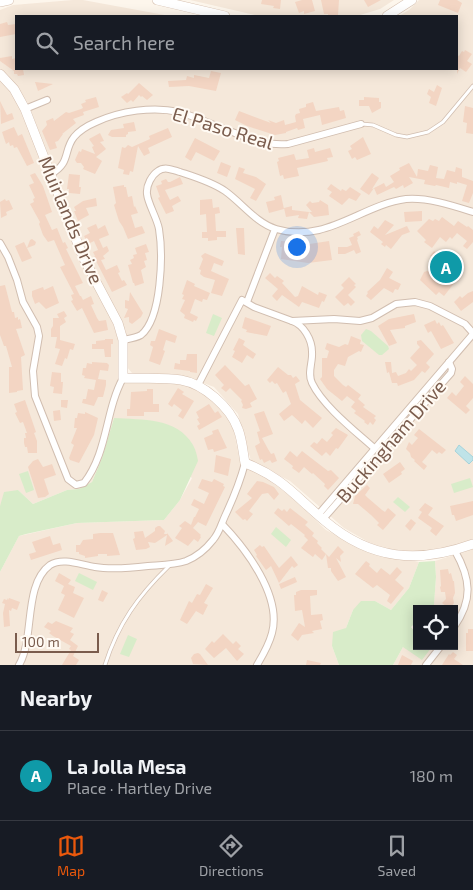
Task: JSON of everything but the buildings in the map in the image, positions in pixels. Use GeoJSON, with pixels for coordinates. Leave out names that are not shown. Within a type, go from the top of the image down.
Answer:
{"type":"FeatureCollection","features":[{"type":"Feature","properties":{"kind":"street"},"geometry":{"type":"LineString","coordinates":[[0,2],[9,0]]}},
{"type":"Feature","properties":{"kind":"street"},"geometry":{"type":"LineString","coordinates":[[157,0],[221,15]]}},
{"type":"Feature","properties":{"kind":"street"},"geometry":{"type":"LineString","coordinates":[[389,15],[412,0]]}},
{"type":"Feature","properties":{"kind":"street","name":"Muirlands Drive"},"geometry":{"type":"LineString","coordinates":[[0,74],[14,89],[26,109],[83,257],[118,322],[123,340],[123,378]]}},
{"type":"Feature","properties":{"kind":"street"},"geometry":{"type":"LineString","coordinates":[[26,109],[47,100]]}},
{"type":"Feature","properties":{"kind":"street","name":"El Paso Real"},"geometry":{"type":"LineString","coordinates":[[51,174],[58,170],[66,160],[68,148],[74,137],[81,131],[96,122],[134,111],[159,109],[179,112],[256,142],[280,145],[361,124]]}},
{"type":"Feature","properties":{"kind":"street"},"geometry":{"type":"LineString","coordinates":[[123,340],[140,335],[147,326],[159,295],[161,250],[159,230],[147,193],[150,179],[157,171],[168,168],[198,178],[224,191],[255,217],[274,229],[307,232],[328,229],[383,206],[413,199],[444,204],[473,212]]}},
{"type":"Feature","properties":{"kind":"street"},"geometry":{"type":"LineString","coordinates":[[247,302],[274,229]]}},
{"type":"Feature","properties":{"kind":"street"},"geometry":{"type":"LineString","coordinates":[[0,243],[8,257],[23,302],[37,327],[39,336],[33,371],[35,396],[68,479],[76,484],[84,483],[92,473],[102,448],[116,390],[123,378],[180,380],[198,385],[212,395],[234,421],[239,430],[245,463],[240,481],[222,524],[213,540],[202,552],[186,561],[135,567],[99,568],[69,562],[52,564],[39,580],[33,598],[28,619],[27,644],[19,665]]}},
{"type":"Feature","properties":{"kind":"street"},"geometry":{"type":"LineString","coordinates":[[198,385],[242,300],[254,308],[298,323],[307,334],[312,352],[311,382],[323,400],[374,448]]}},
{"type":"Feature","properties":{"kind":"street"},"geometry":{"type":"LineString","coordinates":[[292,321],[334,319],[360,321],[372,318],[396,304],[414,302],[430,306],[465,324],[473,334]]}},
{"type":"Feature","properties":{"kind":"street","name":"Buckingham Drive"},"geometry":{"type":"LineString","coordinates":[[321,517],[374,448],[473,334]]}},
{"type":"Feature","properties":{"kind":"street","name":"Buckingham Drive"},"geometry":{"type":"LineString","coordinates":[[321,517],[451,373],[452,368],[449,362]]}},
{"type":"Feature","properties":{"kind":"street"},"geometry":{"type":"LineString","coordinates":[[245,463],[275,477],[347,537],[376,550],[418,557],[455,551],[473,544]]}},
{"type":"Feature","properties":{"kind":"street"},"geometry":{"type":"LineString","coordinates":[[222,524],[249,555],[271,599],[274,617],[272,633],[264,654],[257,665]]}},
{"type":"Feature","properties":{"kind":"street"},"geometry":{"type":"LineString","coordinates":[[455,551],[463,564],[469,589],[466,605],[458,622]]}},
{"type":"Feature","properties":{"kind":"street"},"geometry":{"type":"LineString","coordinates":[[426,665],[438,650]]}},
{"type":"Feature","properties":{"kind":"lane"},"geometry":{"type":"LineString","coordinates":[[361,124],[373,125],[396,135],[407,137],[428,132],[443,122],[473,86]]}},
{"type":"Feature","properties":{"kind":"lane"},"geometry":{"type":"LineString","coordinates":[[105,665],[118,630],[126,616],[139,598],[171,564]]}},
{"type":"Feature","properties":{"kind":"shaded area"},"geometry":{"type":"Polygon","coordinates":[[[83,0],[165,15],[15,15],[15,70],[458,70],[458,15],[401,15],[419,0],[473,0],[473,540],[439,551],[415,553],[377,547],[344,528],[290,481],[251,461],[238,414],[214,387],[190,378],[132,373],[127,367],[126,331],[99,283],[28,103],[8,75],[0,69],[0,10],[13,5],[83,0]]]}},
{"type":"Feature","properties":{"kind":"shaded area"},"geometry":{"type":"Polygon","coordinates":[[[190,0],[394,0],[380,9],[360,15],[255,15],[190,0]]]}},
{"type":"Feature","properties":{"kind":"shaded area"},"geometry":{"type":"Polygon","coordinates":[[[0,78],[11,91],[20,109],[109,312],[120,345],[118,375],[125,382],[186,384],[202,392],[217,404],[233,425],[240,463],[262,474],[292,498],[326,530],[358,547],[419,562],[409,588],[391,610],[375,601],[353,610],[346,628],[332,646],[339,665],[0,665],[0,572],[19,536],[77,523],[164,520],[180,500],[192,478],[114,418],[102,458],[92,482],[79,489],[67,490],[33,504],[18,490],[0,506],[0,78]]]}},
{"type":"Feature","properties":{"kind":"shaded area"},"geometry":{"type":"Polygon","coordinates":[[[473,549],[473,665],[393,665],[403,647],[413,647],[413,650],[458,650],[458,605],[433,605],[436,577],[435,561],[473,549]]]}},
{"type":"Feature","properties":{"kind":"green space"},"geometry":{"type":"Polygon","coordinates":[[[213,314],[222,318],[214,336],[206,333],[213,314]]]}},
{"type":"Feature","properties":{"kind":"green space"},"geometry":{"type":"Polygon","coordinates":[[[366,329],[388,346],[389,349],[382,355],[379,355],[362,341],[361,335],[366,329]]]}},
{"type":"Feature","properties":{"kind":"green space"},"geometry":{"type":"Polygon","coordinates":[[[114,418],[158,422],[178,429],[186,436],[194,447],[198,461],[180,500],[164,520],[77,523],[19,536],[0,572],[0,506],[4,492],[18,490],[33,504],[67,490],[79,489],[92,482],[102,458],[114,418]]]}},
{"type":"Feature","properties":{"kind":"green space"},"geometry":{"type":"Polygon","coordinates":[[[28,471],[34,490],[26,493],[19,474],[28,471]]]}},
{"type":"Feature","properties":{"kind":"green space"},"geometry":{"type":"Polygon","coordinates":[[[470,478],[473,487],[454,493],[451,484],[470,478]]]}},
{"type":"Feature","properties":{"kind":"green space"},"geometry":{"type":"Polygon","coordinates":[[[398,497],[410,507],[405,512],[393,502],[398,497]]]}},
{"type":"Feature","properties":{"kind":"green space"},"geometry":{"type":"Polygon","coordinates":[[[276,527],[291,540],[286,547],[271,534],[276,527]]]}},
{"type":"Feature","properties":{"kind":"green space"},"geometry":{"type":"Polygon","coordinates":[[[435,561],[436,577],[434,605],[413,605],[413,625],[411,627],[413,629],[413,650],[430,650],[422,660],[403,647],[393,665],[339,665],[332,646],[333,632],[346,628],[353,610],[361,601],[375,601],[391,610],[409,588],[419,562],[435,561]]]}},
{"type":"Feature","properties":{"kind":"green space"},"geometry":{"type":"Polygon","coordinates":[[[79,573],[97,582],[93,590],[75,581],[79,573]]]}},
{"type":"Feature","properties":{"kind":"green space"},"geometry":{"type":"Polygon","coordinates":[[[128,635],[137,639],[129,657],[120,654],[128,635]]]}},
{"type":"Feature","properties":{"kind":"water"},"geometry":{"type":"Polygon","coordinates":[[[459,445],[473,457],[469,464],[455,451],[459,445]]]}},
{"type":"Feature","properties":{"kind":"place","name":"La Jolla Mesa"},"geometry":{"type":"Point","coordinates":[446,267]}}]}
